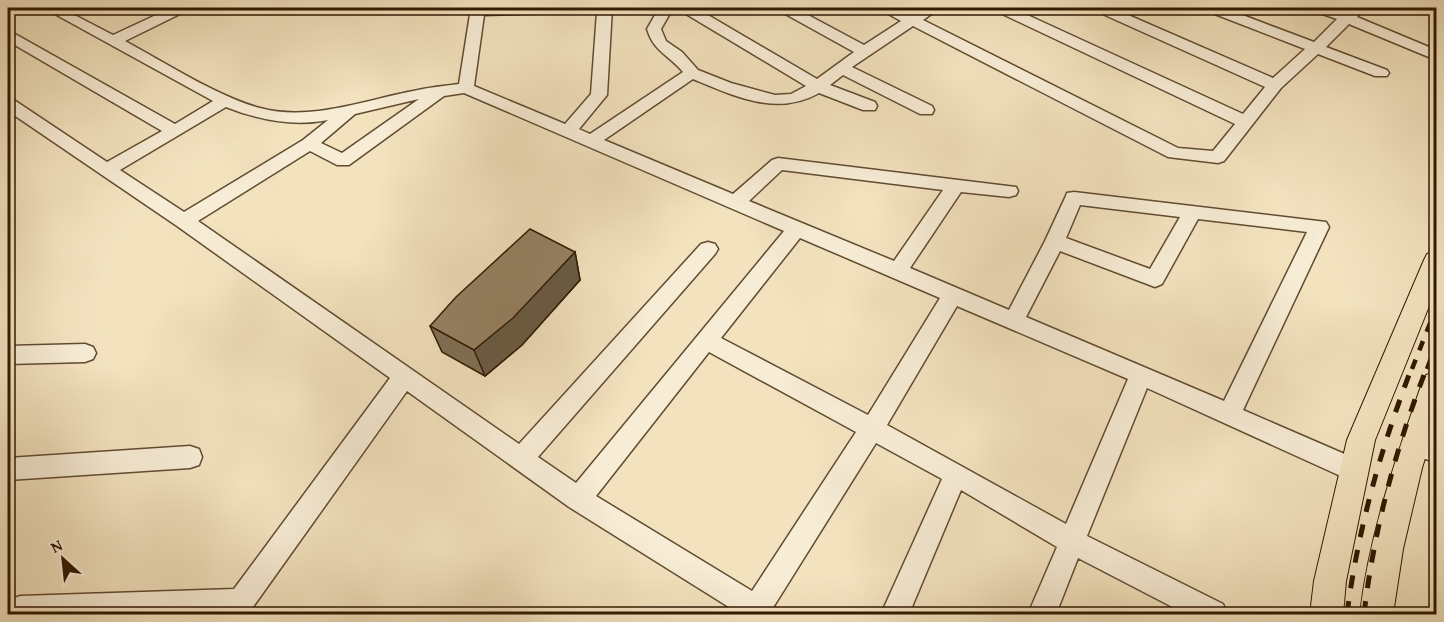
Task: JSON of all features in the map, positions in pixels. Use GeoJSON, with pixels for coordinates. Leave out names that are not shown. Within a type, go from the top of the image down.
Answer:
{"type":"FeatureCollection","features":[{"type":"Feature","properties":{"kind":"main road"},"geometry":{"type":"LineString","coordinates":[[1326,615],[1330,581],[1361,440],[1437,260]]}},
{"type":"Feature","properties":{"kind":"main road"},"geometry":{"type":"LineString","coordinates":[[1337,615],[1340,589],[1369,446],[1437,284]]}},
{"type":"Feature","properties":{"kind":"main road"},"geometry":{"type":"LineString","coordinates":[[1376,615],[1387,549],[1407,468],[1437,383]]}},
{"type":"Feature","properties":{"kind":"main road"},"geometry":{"type":"LineString","coordinates":[[1389,615],[1419,471],[1431,450],[1437,418]]}},
{"type":"Feature","properties":{"kind":"street"},"geometry":{"type":"LineString","coordinates":[[51,8],[225,100],[256,113],[279,117],[321,116],[466,87],[1230,413],[1354,470]]}},
{"type":"Feature","properties":{"kind":"street"},"geometry":{"type":"LineString","coordinates":[[113,41],[181,8]]}},
{"type":"Feature","properties":{"kind":"street"},"geometry":{"type":"LineString","coordinates":[[466,87],[478,9],[596,8]]}},
{"type":"Feature","properties":{"kind":"street"},"geometry":{"type":"LineString","coordinates":[[568,131],[599,95],[605,8]]}},
{"type":"Feature","properties":{"kind":"street"},"geometry":{"type":"LineString","coordinates":[[666,8],[654,29],[659,43],[677,55],[692,73],[724,86],[770,99],[786,100],[808,93],[864,51],[933,8]]}},
{"type":"Feature","properties":{"kind":"street"},"geometry":{"type":"LineString","coordinates":[[686,8],[818,86],[869,106]]}},
{"type":"Feature","properties":{"kind":"street"},"geometry":{"type":"LineString","coordinates":[[785,8],[864,51]]}},
{"type":"Feature","properties":{"kind":"street"},"geometry":{"type":"LineString","coordinates":[[888,8],[1174,153],[1218,157],[1275,85],[1352,13]]}},
{"type":"Feature","properties":{"kind":"street"},"geometry":{"type":"LineString","coordinates":[[1001,8],[1246,122]]}},
{"type":"Feature","properties":{"kind":"street"},"geometry":{"type":"LineString","coordinates":[[1101,8],[1275,85]]}},
{"type":"Feature","properties":{"kind":"street"},"geometry":{"type":"LineString","coordinates":[[1212,8],[1381,73]]}},
{"type":"Feature","properties":{"kind":"street"},"geometry":{"type":"LineString","coordinates":[[1319,8],[1352,13],[1437,54]]}},
{"type":"Feature","properties":{"kind":"street"},"geometry":{"type":"LineString","coordinates":[[8,35],[175,131]]}},
{"type":"Feature","properties":{"kind":"street"},"geometry":{"type":"LineString","coordinates":[[841,68],[926,110]]}},
{"type":"Feature","properties":{"kind":"street"},"geometry":{"type":"LineString","coordinates":[[591,141],[692,73]]}},
{"type":"Feature","properties":{"kind":"street"},"geometry":{"type":"LineString","coordinates":[[309,144],[343,161],[441,91]]}},
{"type":"Feature","properties":{"kind":"street"},"geometry":{"type":"LineString","coordinates":[[106,170],[225,100]]}},
{"type":"Feature","properties":{"kind":"street"},"geometry":{"type":"LineString","coordinates":[[8,104],[184,221],[578,500],[760,612],[953,295]]}},
{"type":"Feature","properties":{"kind":"street"},"geometry":{"type":"LineString","coordinates":[[184,221],[309,144],[353,109]]}},
{"type":"Feature","properties":{"kind":"street"},"geometry":{"type":"LineString","coordinates":[[736,202],[778,164],[1009,191]]}},
{"type":"Feature","properties":{"kind":"street"},"geometry":{"type":"LineString","coordinates":[[898,271],[956,185]]}},
{"type":"Feature","properties":{"kind":"street"},"geometry":{"type":"LineString","coordinates":[[1014,320],[1055,242],[1074,198],[1319,227],[1230,413]]}},
{"type":"Feature","properties":{"kind":"street"},"geometry":{"type":"LineString","coordinates":[[1055,242],[1155,279],[1192,212]]}},
{"type":"Feature","properties":{"kind":"street"},"geometry":{"type":"LineString","coordinates":[[578,500],[797,228]]}},
{"type":"Feature","properties":{"kind":"street"},"geometry":{"type":"LineString","coordinates":[[521,459],[708,249]]}},
{"type":"Feature","properties":{"kind":"street"},"geometry":{"type":"LineString","coordinates":[[706,340],[956,474],[1071,541],[1213,615]]}},
{"type":"Feature","properties":{"kind":"street"},"geometry":{"type":"LineString","coordinates":[[8,355],[85,353]]}},
{"type":"Feature","properties":{"kind":"street"},"geometry":{"type":"LineString","coordinates":[[1042,615],[1141,375]]}},
{"type":"Feature","properties":{"kind":"street"},"geometry":{"type":"LineString","coordinates":[[15,612],[237,608],[403,378]]}},
{"type":"Feature","properties":{"kind":"street"},"geometry":{"type":"LineString","coordinates":[[8,469],[190,457]]}},
{"type":"Feature","properties":{"kind":"street"},"geometry":{"type":"LineString","coordinates":[[895,615],[956,474]]}},
{"type":"Feature","properties":{"kind":"building"},"geometry":{"type":"Polygon","coordinates":[[[530,229],[575,252],[513,318],[474,350],[430,326],[456,297],[530,229]]]}},
{"type":"Feature","properties":{"kind":"railway"},"geometry":{"type":"LineString","coordinates":[[1412,369],[1436,308]]}},
{"type":"Feature","properties":{"kind":"railway"},"geometry":{"type":"LineString","coordinates":[[1427,369],[1436,345]]}},
{"type":"Feature","properties":{"kind":"railway"},"geometry":{"type":"LineString","coordinates":[[1347,614],[1364,519],[1390,428],[1412,367]]}},
{"type":"Feature","properties":{"kind":"railway"},"geometry":{"type":"LineString","coordinates":[[1364,614],[1380,520],[1405,427],[1427,367]]}}]}
